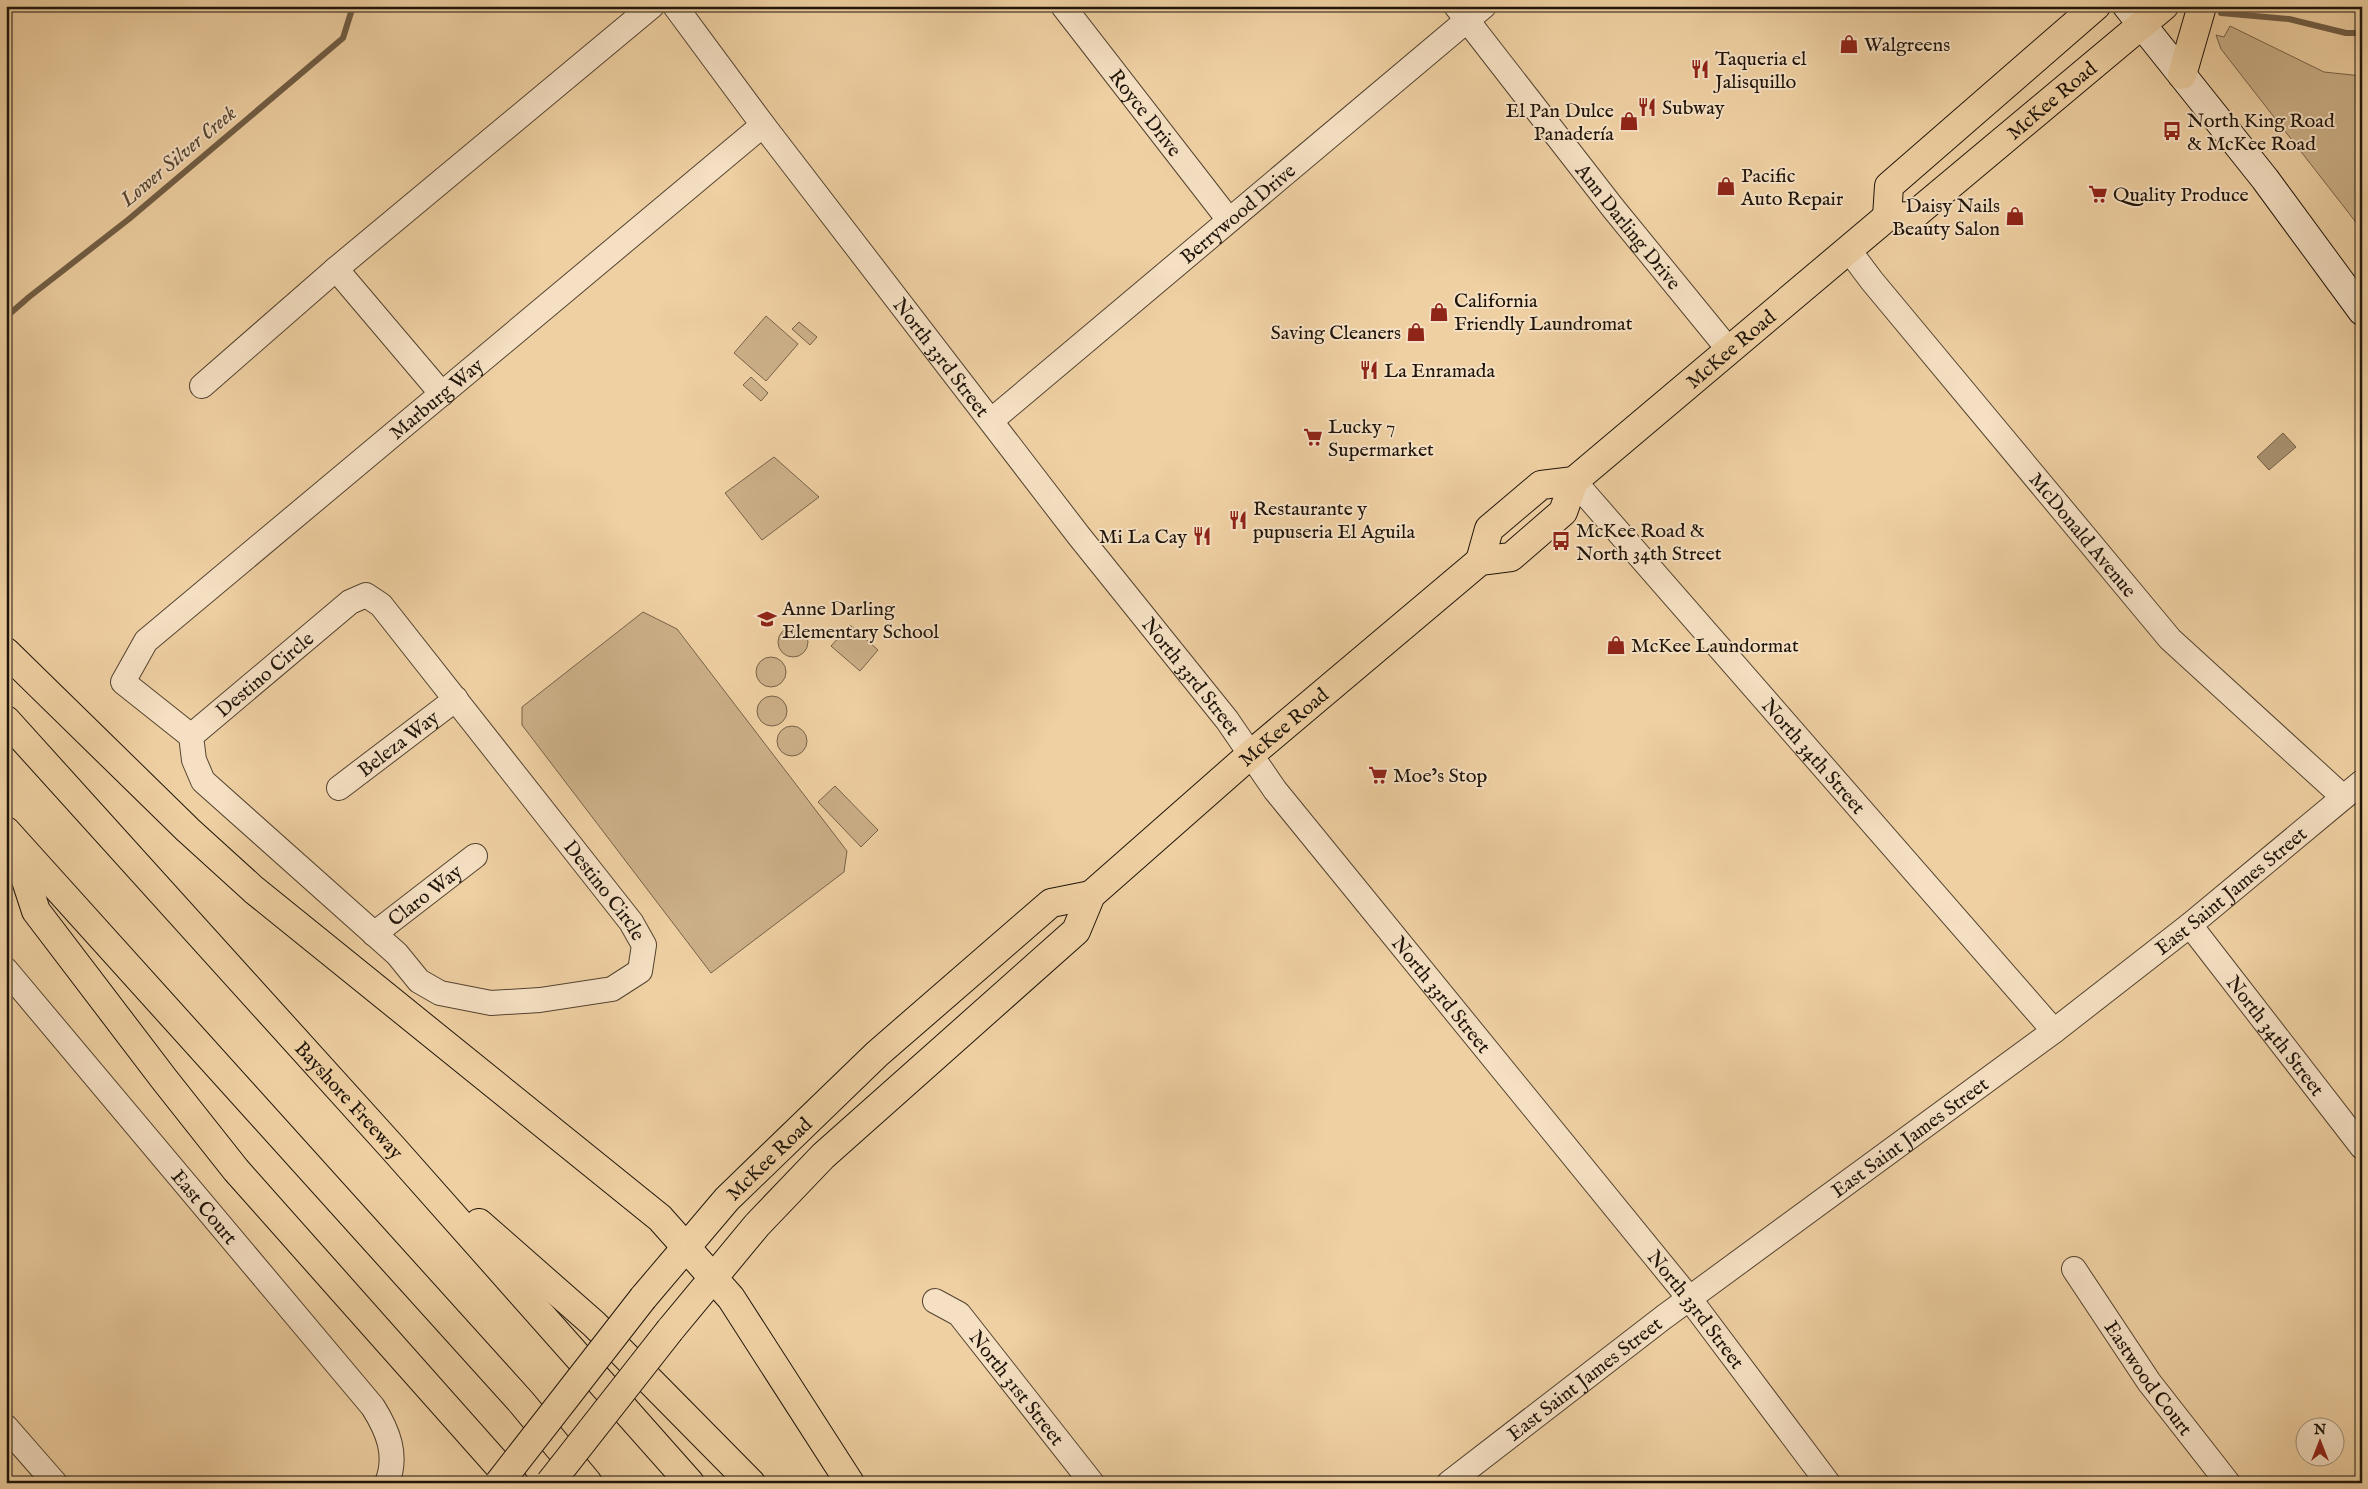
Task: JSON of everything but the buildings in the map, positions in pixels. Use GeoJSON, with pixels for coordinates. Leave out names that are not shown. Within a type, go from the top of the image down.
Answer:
{"type":"FeatureCollection","features":[{"type":"Feature","properties":{"kind":"main road"},"geometry":{"type":"LineString","coordinates":[[1887,216],[1889,186],[2096,6]]}},
{"type":"Feature","properties":{"kind":"main road","name":"McKee Road"},"geometry":{"type":"LineString","coordinates":[[550,1483],[713,1277],[757,1225],[822,1156],[1076,931],[1091,896],[1250,755],[1480,561],[1489,529],[1541,485],[1574,481],[1887,216],[1912,216],[2135,16],[2164,6]]}},
{"type":"Feature","properties":{"kind":"main road"},"geometry":{"type":"LineString","coordinates":[[2182,75],[2202,6]]}},
{"type":"Feature","properties":{"kind":"main road"},"geometry":{"type":"LineString","coordinates":[[2135,16],[2266,179],[2362,311]]}},
{"type":"Feature","properties":{"kind":"main road"},"geometry":{"type":"LineString","coordinates":[[6,652],[188,830],[254,890],[660,1218],[731,1298],[850,1483]]}},
{"type":"Feature","properties":{"kind":"main road","name":"Bayshore Freeway"},"geometry":{"type":"LineString","coordinates":[[6,720],[392,1147],[690,1483]]}},
{"type":"Feature","properties":{"kind":"main road"},"geometry":{"type":"LineString","coordinates":[[9,834],[36,911],[164,1079],[236,1170],[514,1483]]}},
{"type":"Feature","properties":{"kind":"main road"},"geometry":{"type":"LineString","coordinates":[[9,834],[522,1404],[588,1483]]}},
{"type":"Feature","properties":{"kind":"main road","name":"McKee Road"},"geometry":{"type":"LineString","coordinates":[[499,1483],[643,1298],[727,1199],[892,1041],[1051,903],[1091,896]]}},
{"type":"Feature","properties":{"kind":"main road"},"geometry":{"type":"LineString","coordinates":[[392,1147],[594,1324],[751,1483]]}},
{"type":"Feature","properties":{"kind":"street"},"geometry":{"type":"LineString","coordinates":[[202,386],[336,269],[652,6]]}},
{"type":"Feature","properties":{"kind":"street","name":"North 33rd Street"},"geometry":{"type":"LineString","coordinates":[[675,6],[763,125],[992,420],[1079,536],[1227,720],[1250,755],[1347,881],[1689,1298],[1828,1483]]}},
{"type":"Feature","properties":{"kind":"street","name":"Royce Drive"},"geometry":{"type":"LineString","coordinates":[[1063,6],[1229,220]]}},
{"type":"Feature","properties":{"kind":"street","name":"Berrywood Drive"},"geometry":{"type":"LineString","coordinates":[[992,420],[1229,220],[1469,11]]}},
{"type":"Feature","properties":{"kind":"street","name":"Ann Darling Drive"},"geometry":{"type":"LineString","coordinates":[[1469,11],[1613,208],[1729,350]]}},
{"type":"Feature","properties":{"kind":"street","name":"Marburg Way"},"geometry":{"type":"LineString","coordinates":[[191,736],[123,682],[146,641],[763,125]]}},
{"type":"Feature","properties":{"kind":"street","name":"McDonald Avenue"},"geometry":{"type":"LineString","coordinates":[[1848,249],[1872,281],[2170,639],[2342,796]]}},
{"type":"Feature","properties":{"kind":"street"},"geometry":{"type":"LineString","coordinates":[[336,269],[442,394]]}},
{"type":"Feature","properties":{"kind":"street","name":"North 34th Street"},"geometry":{"type":"LineString","coordinates":[[1574,481],[2054,1031]]}},
{"type":"Feature","properties":{"kind":"street","name":"Destino Circle"},"geometry":{"type":"LineString","coordinates":[[366,595],[381,605],[632,922],[644,945],[640,971],[612,989],[540,1000],[491,1003],[440,993],[419,981],[396,954],[203,781],[194,760],[191,736],[350,602],[366,595]]}},
{"type":"Feature","properties":{"kind":"street","name":"Beleza Way"},"geometry":{"type":"LineString","coordinates":[[339,788],[456,699]]}},
{"type":"Feature","properties":{"kind":"street","name":"East Saint James Street"},"geometry":{"type":"LineString","coordinates":[[1449,1483],[1689,1298],[2054,1031],[2190,925],[2342,796],[2362,782]]}},
{"type":"Feature","properties":{"kind":"street","name":"Claro Way"},"geometry":{"type":"LineString","coordinates":[[374,934],[475,856]]}},
{"type":"Feature","properties":{"kind":"street","name":"North 34th Street"},"geometry":{"type":"LineString","coordinates":[[2190,925],[2362,1147]]}},
{"type":"Feature","properties":{"kind":"street","name":"East Court"},"geometry":{"type":"LineString","coordinates":[[6,970],[373,1408],[385,1426],[393,1450],[387,1483]]}},
{"type":"Feature","properties":{"kind":"street","name":"Eastwood Court"},"geometry":{"type":"LineString","coordinates":[[2074,1269],[2149,1382],[2228,1483]]}},
{"type":"Feature","properties":{"kind":"street","name":"North 31st Street"},"geometry":{"type":"LineString","coordinates":[[935,1301],[959,1314],[1092,1483]]}},
{"type":"Feature","properties":{"kind":"street"},"geometry":{"type":"LineString","coordinates":[[6,1427],[55,1483]]}},
{"type":"Feature","properties":{"kind":"shaded area"},"geometry":{"type":"Polygon","coordinates":[[[2230,26],[2324,72],[2362,76],[2362,230],[2221,49],[2216,35],[2224,37],[2230,26]]]}},
{"type":"Feature","properties":{"kind":"shaded area"},"geometry":{"type":"Polygon","coordinates":[[[766,316],[798,344],[766,381],[734,353],[766,316]]]}},
{"type":"Feature","properties":{"kind":"shaded area"},"geometry":{"type":"Polygon","coordinates":[[[799,322],[817,337],[810,345],[792,329],[799,322]]]}},
{"type":"Feature","properties":{"kind":"shaded area"},"geometry":{"type":"Polygon","coordinates":[[[751,377],[768,393],[761,401],[743,385],[751,377]]]}},
{"type":"Feature","properties":{"kind":"shaded area"},"geometry":{"type":"Polygon","coordinates":[[[2283,433],[2296,447],[2269,470],[2257,457],[2283,433]]]}},
{"type":"Feature","properties":{"kind":"shaded area"},"geometry":{"type":"Polygon","coordinates":[[[774,457],[819,497],[762,540],[725,493],[774,457]]]}},
{"type":"Feature","properties":{"kind":"shaded area"},"geometry":{"type":"Polygon","coordinates":[[[643,612],[677,629],[847,851],[844,872],[711,973],[522,725],[522,707],[643,612]]]}},
{"type":"Feature","properties":{"kind":"shaded area"},"geometry":{"type":"Polygon","coordinates":[[[850,625],[878,650],[860,671],[831,646],[850,625]]]}},
{"type":"Feature","properties":{"kind":"shaded area"},"geometry":{"type":"Polygon","coordinates":[[[793,627],[804,631],[808,642],[804,653],[793,657],[782,653],[778,642],[782,631],[793,627]]]}},
{"type":"Feature","properties":{"kind":"shaded area"},"geometry":{"type":"Polygon","coordinates":[[[771,657],[782,661],[786,672],[782,683],[771,687],[760,683],[756,672],[760,661],[771,657]]]}},
{"type":"Feature","properties":{"kind":"shaded area"},"geometry":{"type":"Polygon","coordinates":[[[772,696],[783,700],[787,711],[783,722],[772,726],[761,722],[757,711],[761,700],[772,696]]]}},
{"type":"Feature","properties":{"kind":"shaded area"},"geometry":{"type":"Polygon","coordinates":[[[792,726],[803,730],[807,741],[803,752],[792,756],[781,752],[777,741],[781,730],[792,726]]]}},
{"type":"Feature","properties":{"kind":"shaded area"},"geometry":{"type":"Polygon","coordinates":[[[835,786],[878,830],[861,847],[818,802],[835,786]]]}},
{"type":"Feature","properties":{"kind":"waterway","name":"Lower Silver Creek"},"geometry":{"type":"LineString","coordinates":[[6,317],[129,219],[343,38],[353,6]]}},
{"type":"Feature","properties":{"kind":"waterway","name":"Lower Silver Creek"},"geometry":{"type":"LineString","coordinates":[[2221,13],[2289,19],[2346,33],[2362,33]]}},
{"type":"Feature","properties":{"kind":"place","name":"Walgreens"},"geometry":{"type":"Point","coordinates":[1849,44]}},
{"type":"Feature","properties":{"kind":"place","name":"Taqueria el Jalisquillo"},"geometry":{"type":"Point","coordinates":[1700,69]}},
{"type":"Feature","properties":{"kind":"place","name":"Subway"},"geometry":{"type":"Point","coordinates":[1647,107]}},
{"type":"Feature","properties":{"kind":"place","name":"El Pan Dulce Panadería"},"geometry":{"type":"Point","coordinates":[1629,121]}},
{"type":"Feature","properties":{"kind":"place","name":"North King Road & McKee Road"},"geometry":{"type":"Point","coordinates":[2172,131]}},
{"type":"Feature","properties":{"kind":"place","name":"Pacific Auto Repair"},"geometry":{"type":"Point","coordinates":[1726,186]}},
{"type":"Feature","properties":{"kind":"place","name":"Quality Produce"},"geometry":{"type":"Point","coordinates":[2098,194]}},
{"type":"Feature","properties":{"kind":"place","name":"Daisy Nails Beauty Salon"},"geometry":{"type":"Point","coordinates":[2015,216]}},
{"type":"Feature","properties":{"kind":"place","name":"California Friendly Laundromat"},"geometry":{"type":"Point","coordinates":[1439,312]}},
{"type":"Feature","properties":{"kind":"place","name":"Saving Cleaners"},"geometry":{"type":"Point","coordinates":[1416,332]}},
{"type":"Feature","properties":{"kind":"place","name":"La Enramada"},"geometry":{"type":"Point","coordinates":[1369,370]}},
{"type":"Feature","properties":{"kind":"place","name":"Lucky 7 Supermarket"},"geometry":{"type":"Point","coordinates":[1313,437]}},
{"type":"Feature","properties":{"kind":"place","name":"Restaurante y pupuseria El Aguila"},"geometry":{"type":"Point","coordinates":[1238,520]}},
{"type":"Feature","properties":{"kind":"place","name":"Mi La Cay"},"geometry":{"type":"Point","coordinates":[1202,536]}},
{"type":"Feature","properties":{"kind":"place","name":"McKee Road & North 34th Street"},"geometry":{"type":"Point","coordinates":[1561,541]}},
{"type":"Feature","properties":{"kind":"place","name":"Anne Darling Elementary School"},"geometry":{"type":"Point","coordinates":[767,619]}},
{"type":"Feature","properties":{"kind":"place","name":"McKee Laundormat"},"geometry":{"type":"Point","coordinates":[1616,645]}},
{"type":"Feature","properties":{"kind":"place","name":"Moe’s Stop"},"geometry":{"type":"Point","coordinates":[1378,775]}}]}
